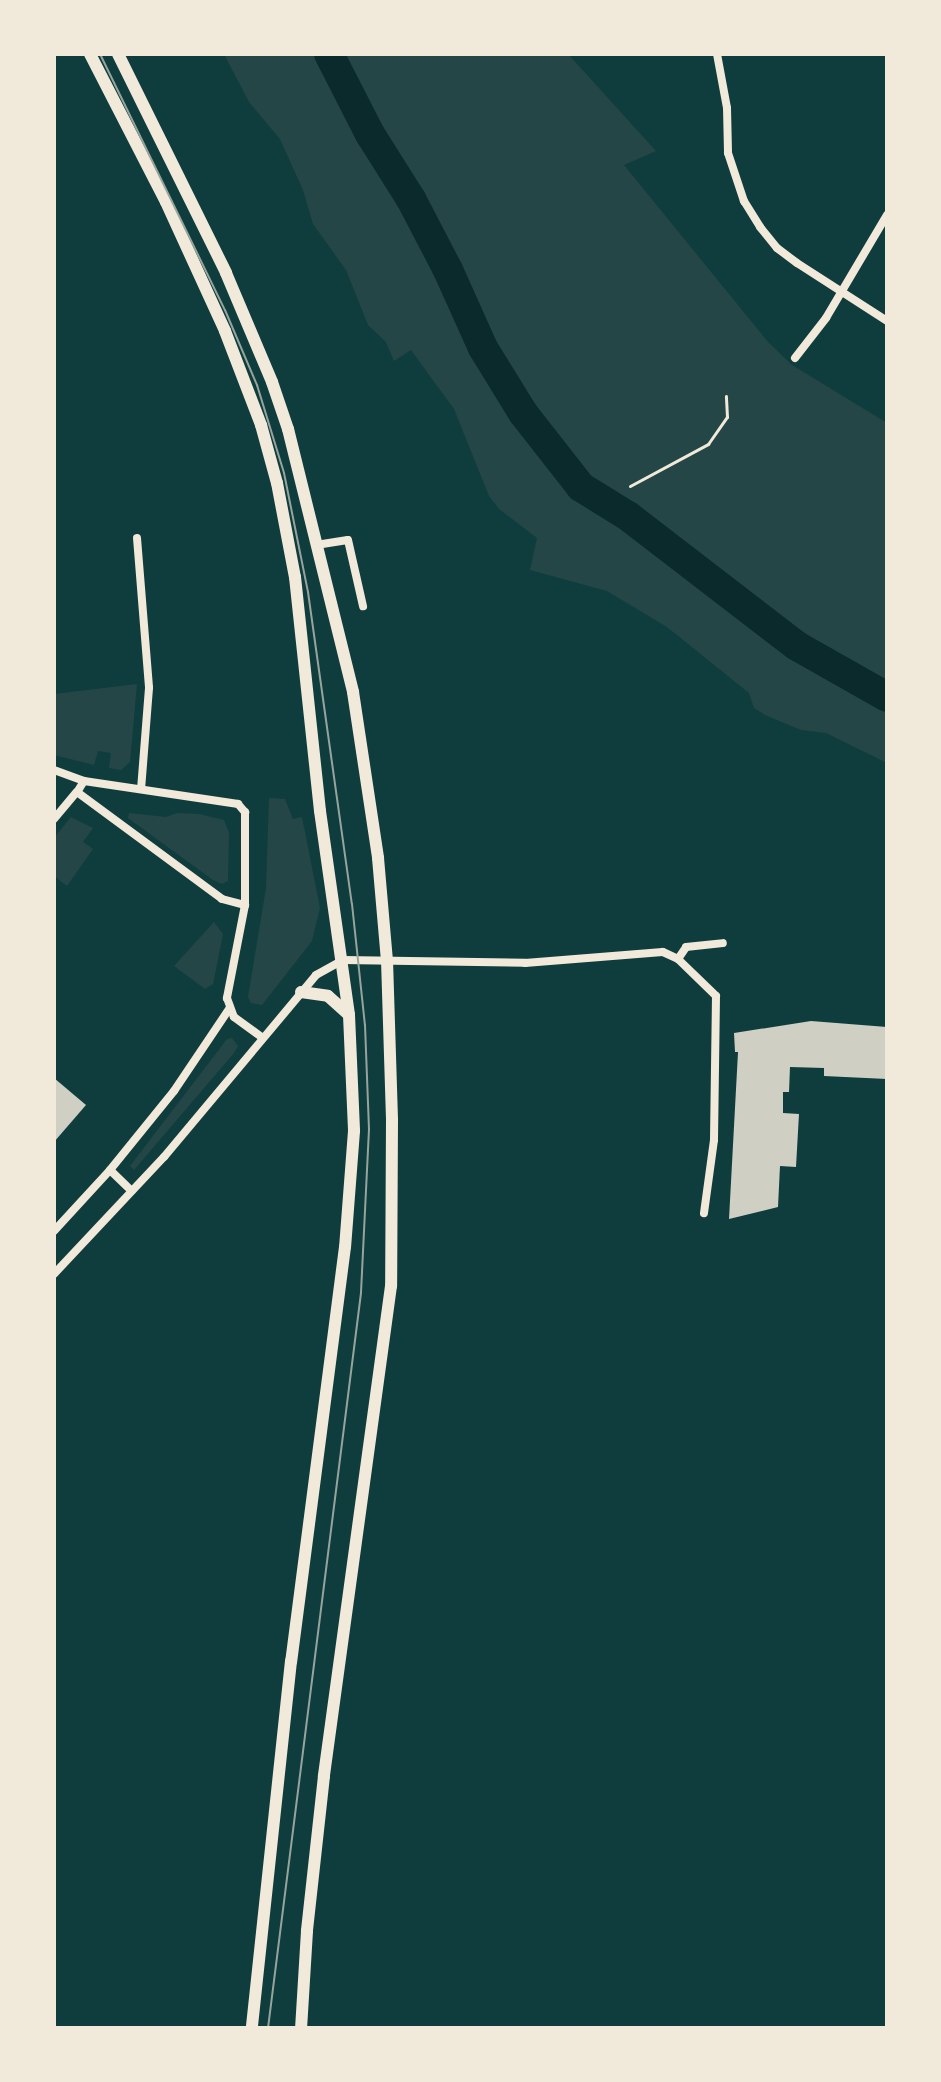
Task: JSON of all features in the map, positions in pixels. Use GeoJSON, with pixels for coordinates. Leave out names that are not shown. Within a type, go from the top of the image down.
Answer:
{"type":"FeatureCollection","features":[{"type":"Feature","properties":{"kind":"main road"},"geometry":{"type":"LineString","coordinates":[[90,54],[163,196],[225,331],[270,457],[295,577],[320,811],[349,1015],[354,1131],[345,1247],[291,1661],[252,2028]]}},
{"type":"Feature","properties":{"kind":"main road"},"geometry":{"type":"LineString","coordinates":[[118,54],[213,245],[272,382],[298,464],[353,692],[378,858],[387,960],[392,1120],[391,1286],[324,1776],[301,2028]]}},
{"type":"Feature","properties":{"kind":"main road"},"geometry":{"type":"LineString","coordinates":[[301,992],[328,996],[349,1015]]}},
{"type":"Feature","properties":{"kind":"street"},"geometry":{"type":"LineString","coordinates":[[717,54],[727,108],[728,153],[744,201],[777,248],[887,321]]}},
{"type":"Feature","properties":{"kind":"street"},"geometry":{"type":"LineString","coordinates":[[795,358],[842,292],[887,215]]}},
{"type":"Feature","properties":{"kind":"street"},"geometry":{"type":"LineString","coordinates":[[137,538],[149,688],[141,789]]}},
{"type":"Feature","properties":{"kind":"street"},"geometry":{"type":"LineString","coordinates":[[316,545],[348,540],[363,606]]}},
{"type":"Feature","properties":{"kind":"street"},"geometry":{"type":"LineString","coordinates":[[54,770],[84,781],[238,804],[245,812],[245,905],[227,998],[229,1009],[262,1037]]}},
{"type":"Feature","properties":{"kind":"street"},"geometry":{"type":"LineString","coordinates":[[54,819],[84,781]]}},
{"type":"Feature","properties":{"kind":"street"},"geometry":{"type":"LineString","coordinates":[[77,792],[222,899],[245,905]]}},
{"type":"Feature","properties":{"kind":"street"},"geometry":{"type":"LineString","coordinates":[[678,959],[686,947],[723,943]]}},
{"type":"Feature","properties":{"kind":"street"},"geometry":{"type":"LineString","coordinates":[[54,1274],[132,1191],[316,975],[343,960],[525,963],[663,952],[678,959],[716,996],[714,1140],[704,1213]]}},
{"type":"Feature","properties":{"kind":"street"},"geometry":{"type":"LineString","coordinates":[[54,1231],[110,1170],[174,1091],[229,1009]]}},
{"type":"Feature","properties":{"kind":"street"},"geometry":{"type":"LineString","coordinates":[[110,1170],[132,1191]]}},
{"type":"Feature","properties":{"kind":"path"},"geometry":{"type":"LineString","coordinates":[[630,486],[708,444],[727,417],[726,396]]}},
{"type":"Feature","properties":{"kind":"shaded area"},"geometry":{"type":"Polygon","coordinates":[[[224,54],[568,54],[656,151],[624,165],[768,342],[792,365],[887,423],[887,763],[826,733],[801,730],[765,715],[754,708],[749,693],[667,627],[607,591],[530,570],[537,538],[499,509],[489,496],[454,409],[411,350],[394,361],[386,342],[368,325],[346,270],[313,224],[303,190],[280,139],[249,102],[224,54]]]}},
{"type":"Feature","properties":{"kind":"shaded area"},"geometry":{"type":"Polygon","coordinates":[[[137,684],[130,762],[121,770],[109,768],[111,753],[98,751],[94,765],[54,755],[54,694],[137,684]]]}},
{"type":"Feature","properties":{"kind":"shaded area"},"geometry":{"type":"Polygon","coordinates":[[[269,798],[285,799],[293,819],[302,817],[320,908],[312,941],[262,1005],[251,1003],[248,997],[266,888],[269,798]]]}},
{"type":"Feature","properties":{"kind":"shaded area"},"geometry":{"type":"Polygon","coordinates":[[[129,813],[166,817],[177,813],[199,814],[224,820],[229,833],[228,881],[222,884],[213,880],[128,818],[129,813]]]}},
{"type":"Feature","properties":{"kind":"shaded area"},"geometry":{"type":"Polygon","coordinates":[[[71,817],[93,828],[83,842],[93,849],[67,886],[54,876],[54,838],[71,817]]]}},
{"type":"Feature","properties":{"kind":"shaded area"},"geometry":{"type":"Polygon","coordinates":[[[214,922],[223,934],[213,984],[205,989],[174,966],[214,922]]]}},
{"type":"Feature","properties":{"kind":"shaded area"},"geometry":{"type":"Polygon","coordinates":[[[232,1038],[238,1046],[234,1053],[134,1170],[130,1166],[227,1039],[232,1038]]]}},
{"type":"Feature","properties":{"kind":"building"},"geometry":{"type":"Polygon","coordinates":[[[811,1021],[887,1027],[887,1079],[824,1076],[824,1068],[790,1067],[789,1092],[783,1092],[783,1113],[799,1114],[796,1167],[780,1166],[778,1207],[729,1219],[738,1052],[735,1052],[734,1033],[811,1021]]]}},
{"type":"Feature","properties":{"kind":"building"},"geometry":{"type":"Polygon","coordinates":[[[54,1078],[86,1105],[54,1142],[54,1078]]]}},
{"type":"Feature","properties":{"kind":"waterway"},"geometry":{"type":"LineString","coordinates":[[329,54],[370,134],[411,199],[448,270],[483,348],[523,413],[581,487],[628,516],[797,646],[887,697]]}},
{"type":"Feature","properties":{"kind":"tram line"},"geometry":{"type":"LineString","coordinates":[[100,54],[225,310],[257,385],[284,473],[308,592],[352,904],[365,1025],[369,1129],[361,1293],[268,2028]]}}]}
